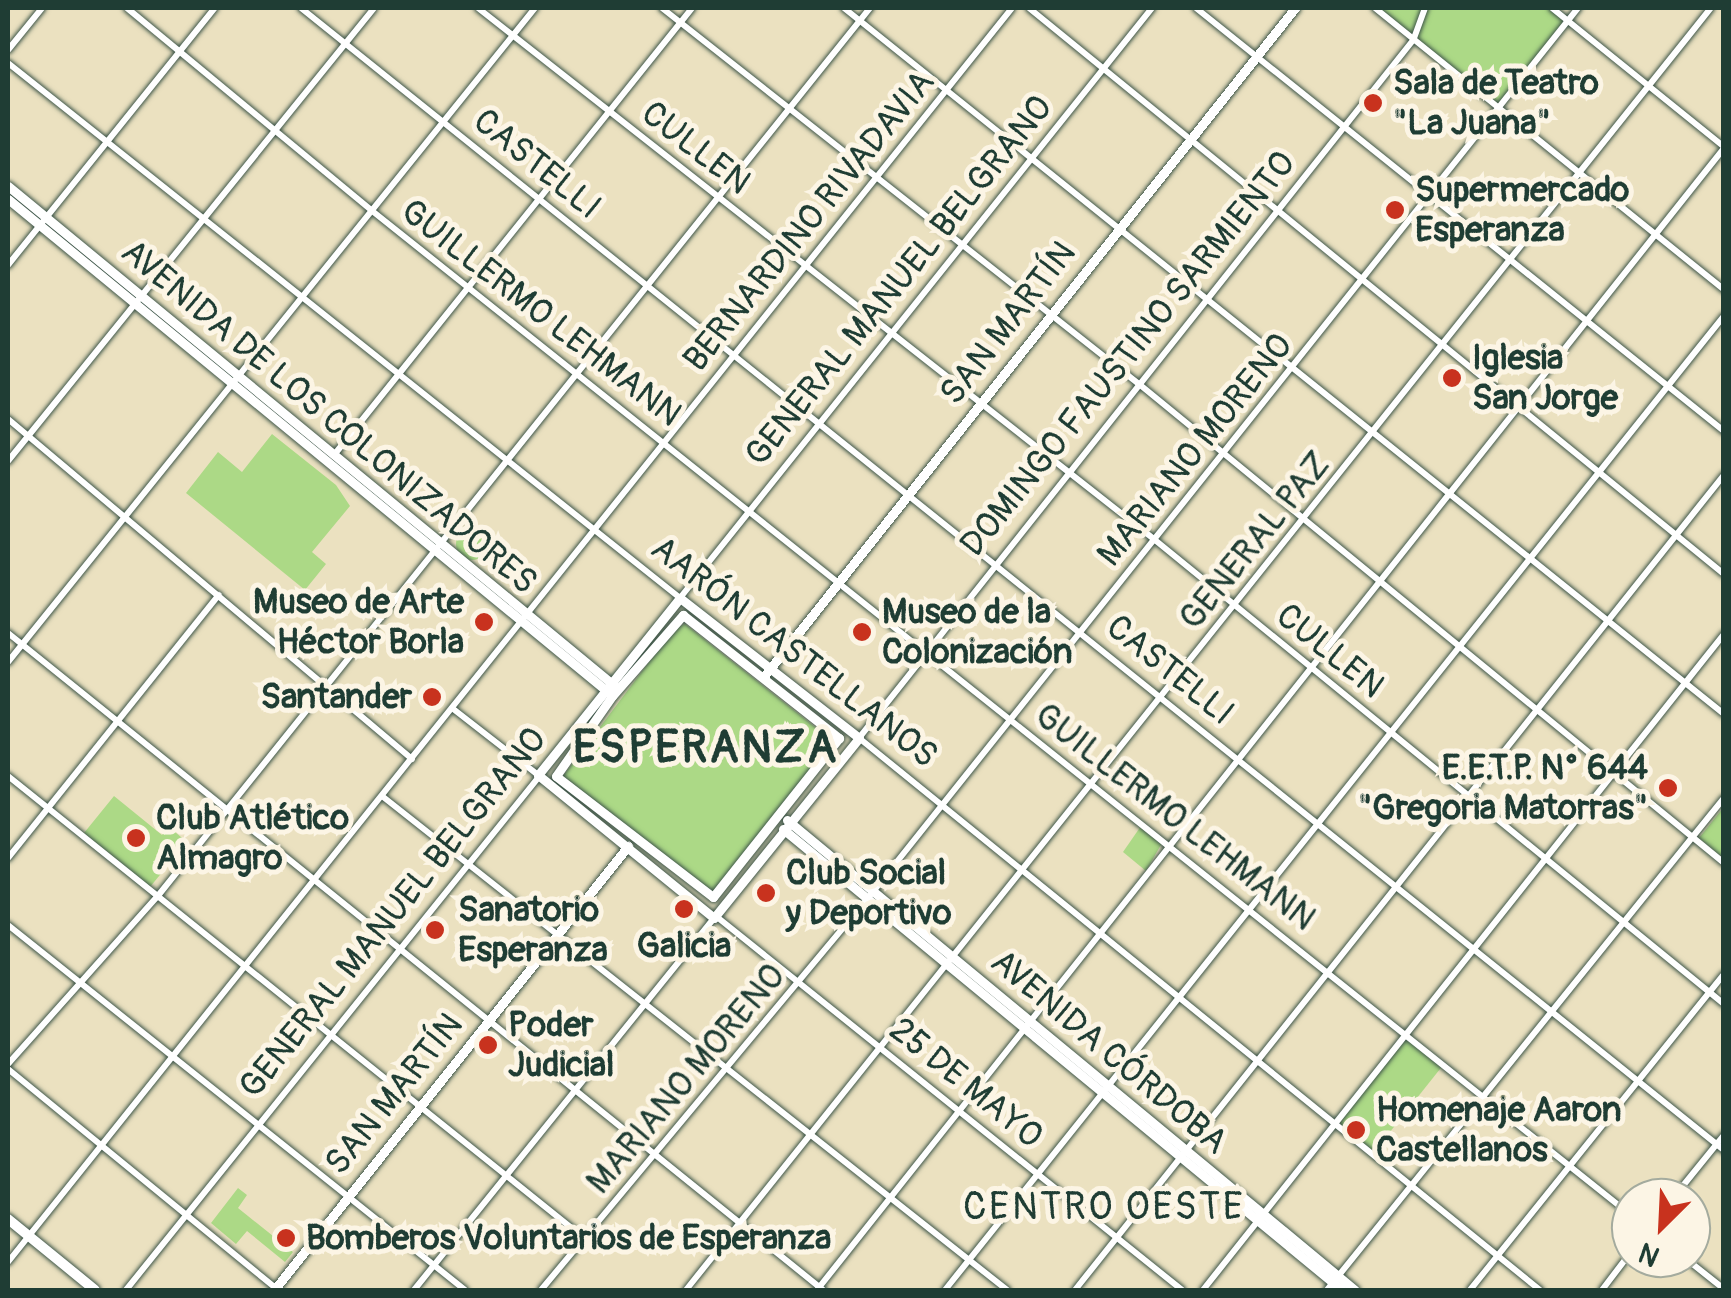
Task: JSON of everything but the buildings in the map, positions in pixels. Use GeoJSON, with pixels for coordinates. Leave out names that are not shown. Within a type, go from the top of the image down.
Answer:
{"type":"FeatureCollection","features":[{"type":"Feature","properties":{"kind":"main road","name":"SAN MARTÍN"},"geometry":{"type":"LineString","coordinates":[[768,671],[1295,8]]}},
{"type":"Feature","properties":{"kind":"main road","name":"AVENIDA DE LOS COLONIZADORES"},"geometry":{"type":"LineString","coordinates":[[9,192],[611,689]]}},
{"type":"Feature","properties":{"kind":"main road","name":"AARÓN CASTELLANOS"},"geometry":{"type":"LineString","coordinates":[[680,598],[833,729],[837,749]]}},
{"type":"Feature","properties":{"kind":"main road","name":"GENERAL MANUEL BELGRANO"},"geometry":{"type":"LineString","coordinates":[[556,771],[611,689],[680,598]]}},
{"type":"Feature","properties":{"kind":"main road","name":"AARÓN CASTELLANOS"},"geometry":{"type":"LineString","coordinates":[[692,617],[859,738]]}},
{"type":"Feature","properties":{"kind":"main road","name":"GENERAL MANUEL BELGRANO"},"geometry":{"type":"LineString","coordinates":[[538,777],[675,618],[692,617]]}},
{"type":"Feature","properties":{"kind":"main road","name":"DOMINGO FAUSTINO SARMIENTO"},"geometry":{"type":"LineString","coordinates":[[704,896],[721,894],[859,738]]}},
{"type":"Feature","properties":{"kind":"main road","name":"DOMINGO FAUSTINO SARMIENTO"},"geometry":{"type":"LineString","coordinates":[[715,918],[837,749]]}},
{"type":"Feature","properties":{"kind":"main road","name":"25 DE MAYO"},"geometry":{"type":"LineString","coordinates":[[556,771],[560,784],[715,918]]}},
{"type":"Feature","properties":{"kind":"main road","name":"25 DE MAYO"},"geometry":{"type":"LineString","coordinates":[[538,777],[704,896]]}},
{"type":"Feature","properties":{"kind":"main road","name":"AVENIDA CÓRDOBA"},"geometry":{"type":"LineString","coordinates":[[784,824],[1183,1153],[1342,1290]]}},
{"type":"Feature","properties":{"kind":"main road","name":"SAN MARTÍN"},"geometry":{"type":"LineString","coordinates":[[276,1290],[629,844]]}},
{"type":"Feature","properties":{"kind":"main road"},"geometry":{"type":"LineString","coordinates":[[8,1220],[95,1290]]}},
{"type":"Feature","properties":{"kind":"main road","name":"AVENIDA CÓRDOBA"},"geometry":{"type":"LineString","coordinates":[[1333,1283],[1355,1290]]}},
{"type":"Feature","properties":{"kind":"street"},"geometry":{"type":"LineString","coordinates":[[8,50],[42,8]]}},
{"type":"Feature","properties":{"kind":"street","name":"GUILLERMO LEHMANN"},"geometry":{"type":"LineString","coordinates":[[127,8],[469,288],[928,649],[1611,1199]]}},
{"type":"Feature","properties":{"kind":"street"},"geometry":{"type":"LineString","coordinates":[[8,265],[214,8]]}},
{"type":"Feature","properties":{"kind":"street","name":"CASTELLI"},"geometry":{"type":"LineString","coordinates":[[301,8],[1083,631],[1724,1150]]}},
{"type":"Feature","properties":{"kind":"street"},"geometry":{"type":"LineString","coordinates":[[8,461],[374,8]]}},
{"type":"Feature","properties":{"kind":"street","name":"CULLEN"},"geometry":{"type":"LineString","coordinates":[[478,8],[1155,540],[1724,1004]]}},
{"type":"Feature","properties":{"kind":"street"},"geometry":{"type":"LineString","coordinates":[[8,662],[535,8]]}},
{"type":"Feature","properties":{"kind":"street"},"geometry":{"type":"LineString","coordinates":[[662,8],[1139,384],[1724,863]]}},
{"type":"Feature","properties":{"kind":"street"},"geometry":{"type":"LineString","coordinates":[[330,459],[692,8]]}},
{"type":"Feature","properties":{"kind":"street"},"geometry":{"type":"LineString","coordinates":[[844,8],[1294,365],[1724,714]]}},
{"type":"Feature","properties":{"kind":"street"},"geometry":{"type":"LineString","coordinates":[[276,1290],[8,1066],[76,981],[157,897],[870,8]]}},
{"type":"Feature","properties":{"kind":"street","name":"BERNARDINO RIVADAVIA"},"geometry":{"type":"LineString","coordinates":[[8,1262],[1012,8]]}},
{"type":"Feature","properties":{"kind":"street"},"geometry":{"type":"LineString","coordinates":[[1029,8],[1724,574]]}},
{"type":"Feature","properties":{"kind":"street","name":"GENERAL MANUEL BELGRANO"},"geometry":{"type":"LineString","coordinates":[[680,598],[1152,8]]}},
{"type":"Feature","properties":{"kind":"street"},"geometry":{"type":"LineString","coordinates":[[1196,8],[1724,431]]}},
{"type":"Feature","properties":{"kind":"street"},"geometry":{"type":"LineString","coordinates":[[1375,8],[1657,232],[1724,290]]}},
{"type":"Feature","properties":{"kind":"street","name":"DOMINGO FAUSTINO SARMIENTO"},"geometry":{"type":"LineString","coordinates":[[859,738],[1206,297],[1345,128],[1414,39],[1425,8]]}},
{"type":"Feature","properties":{"kind":"street"},"geometry":{"type":"LineString","coordinates":[[8,633],[820,1290],[1724,148],[1552,8]]}},
{"type":"Feature","properties":{"kind":"street","name":"MARIANO MORENO"},"geometry":{"type":"LineString","coordinates":[[541,1290],[871,895],[1578,8]]}},
{"type":"Feature","properties":{"kind":"street","name":"GENERAL PAZ"},"geometry":{"type":"LineString","coordinates":[[686,1290],[1710,8]]}},
{"type":"Feature","properties":{"kind":"street","name":"AARÓN CASTELLANOS"},"geometry":{"type":"LineString","coordinates":[[8,64],[202,222],[680,598]]}},
{"type":"Feature","properties":{"kind":"street"},"geometry":{"type":"LineString","coordinates":[[944,1290],[1724,316]]}},
{"type":"Feature","properties":{"kind":"street"},"geometry":{"type":"LineString","coordinates":[[8,419],[412,759]]}},
{"type":"Feature","properties":{"kind":"street"},"geometry":{"type":"LineString","coordinates":[[1075,1290],[1724,475]]}},
{"type":"Feature","properties":{"kind":"street"},"geometry":{"type":"LineString","coordinates":[[8,858],[219,594]]}},
{"type":"Feature","properties":{"kind":"street"},"geometry":{"type":"LineString","coordinates":[[1203,1290],[1724,634]]}},
{"type":"Feature","properties":{"kind":"street","name":"25 DE MAYO"},"geometry":{"type":"LineString","coordinates":[[452,708],[538,777]]}},
{"type":"Feature","properties":{"kind":"street","name":"AARÓN CASTELLANOS"},"geometry":{"type":"LineString","coordinates":[[859,738],[1540,1290]]}},
{"type":"Feature","properties":{"kind":"street"},"geometry":{"type":"LineString","coordinates":[[8,776],[584,1238]]}},
{"type":"Feature","properties":{"kind":"street","name":"GENERAL MANUEL BELGRANO"},"geometry":{"type":"LineString","coordinates":[[126,1290],[538,777]]}},
{"type":"Feature","properties":{"kind":"street"},"geometry":{"type":"LineString","coordinates":[[382,796],[1007,1290]]}},
{"type":"Feature","properties":{"kind":"street"},"geometry":{"type":"LineString","coordinates":[[1333,1283],[1724,798]]}},
{"type":"Feature","properties":{"kind":"street","name":"DOMINGO FAUSTINO SARMIENTO"},"geometry":{"type":"LineString","coordinates":[[414,1290],[715,918]]}},
{"type":"Feature","properties":{"kind":"street","name":"25 DE MAYO"},"geometry":{"type":"LineString","coordinates":[[715,918],[1182,1290]]}},
{"type":"Feature","properties":{"kind":"street"},"geometry":{"type":"LineString","coordinates":[[8,925],[466,1290]]}},
{"type":"Feature","properties":{"kind":"street"},"geometry":{"type":"LineString","coordinates":[[1470,1290],[1724,974]]}},
{"type":"Feature","properties":{"kind":"street"},"geometry":{"type":"LineString","coordinates":[[1690,1178],[1724,1135]]}},
{"type":"Feature","properties":{"kind":"green space"},"geometry":{"type":"Polygon","coordinates":[[[1375,8],[1552,8],[1568,20],[1498,107],[1375,8]]]}},
{"type":"Feature","properties":{"kind":"green space"},"geometry":{"type":"Polygon","coordinates":[[[272,434],[336,485],[350,506],[312,552],[326,564],[305,590],[186,493],[218,452],[242,472],[272,434]]]}},
{"type":"Feature","properties":{"kind":"green space"},"geometry":{"type":"Polygon","coordinates":[[[472,528],[483,533],[488,544],[483,555],[472,560],[461,555],[456,544],[461,533],[472,528]]]}},
{"type":"Feature","properties":{"kind":"green space"},"geometry":{"type":"Polygon","coordinates":[[[685,624],[834,742],[720,891],[709,892],[563,776],[674,629],[685,624]]]}},
{"type":"Feature","properties":{"kind":"green space","name":"Club Atlético Almagro"},"geometry":{"type":"Polygon","coordinates":[[[114,796],[162,835],[169,827],[187,842],[150,887],[84,833],[114,796]]]}},
{"type":"Feature","properties":{"kind":"green space"},"geometry":{"type":"Polygon","coordinates":[[[1723,808],[1723,858],[1699,838],[1723,808]]]}},
{"type":"Feature","properties":{"kind":"green space"},"geometry":{"type":"Polygon","coordinates":[[[1141,826],[1162,843],[1146,871],[1123,852],[1141,826]]]}},
{"type":"Feature","properties":{"kind":"green space"},"geometry":{"type":"Polygon","coordinates":[[[1408,1035],[1444,1064],[1374,1152],[1338,1123],[1408,1035]]]}},
{"type":"Feature","properties":{"kind":"green space"},"geometry":{"type":"Polygon","coordinates":[[[238,1188],[247,1195],[238,1208],[293,1252],[285,1262],[247,1231],[236,1244],[211,1223],[238,1188]]]}},
{"type":"Feature","properties":{"kind":"place","name":"Sala de Teatro \"La Juana\""},"geometry":{"type":"Point","coordinates":[1373,103]}},
{"type":"Feature","properties":{"kind":"place","name":"Supermercado Esperanza"},"geometry":{"type":"Point","coordinates":[1395,210]}},
{"type":"Feature","properties":{"kind":"place","name":"Iglesia San Jorge"},"geometry":{"type":"Point","coordinates":[1452,378]}},
{"type":"Feature","properties":{"kind":"place","name":"Museo de Arte Héctor Borla"},"geometry":{"type":"Point","coordinates":[484,622]}},
{"type":"Feature","properties":{"kind":"place","name":"Museo de la Colonización"},"geometry":{"type":"Point","coordinates":[862,632]}},
{"type":"Feature","properties":{"kind":"place","name":"Santander"},"geometry":{"type":"Point","coordinates":[432,697]}},
{"type":"Feature","properties":{"kind":"place","name":"E.E.T.P. N° 644 \"Gregoria Matorras\""},"geometry":{"type":"Point","coordinates":[1668,788]}},
{"type":"Feature","properties":{"kind":"place","name":"Club Atlético Almagro"},"geometry":{"type":"Point","coordinates":[136,838]}},
{"type":"Feature","properties":{"kind":"place","name":"Club Social y Deportivo"},"geometry":{"type":"Point","coordinates":[766,893]}},
{"type":"Feature","properties":{"kind":"place","name":"Galicia"},"geometry":{"type":"Point","coordinates":[684,909]}},
{"type":"Feature","properties":{"kind":"place","name":"Sanatorio Esperanza"},"geometry":{"type":"Point","coordinates":[435,930]}},
{"type":"Feature","properties":{"kind":"place","name":"Poder Judicial"},"geometry":{"type":"Point","coordinates":[488,1045]}},
{"type":"Feature","properties":{"kind":"place","name":"Homenaje Aaron Castellanos"},"geometry":{"type":"Point","coordinates":[1356,1130]}},
{"type":"Feature","properties":{"kind":"place","name":"Bomberos Voluntarios de Esperanza"},"geometry":{"type":"Point","coordinates":[286,1238]}},
{"type":"Feature","properties":{"kind":"district","name":"ESPERANZA"},"geometry":{"type":"Point","coordinates":[706,749]}},
{"type":"Feature","properties":{"kind":"district","name":"CENTRO OESTE"},"geometry":{"type":"Point","coordinates":[1104,1208]}}]}
